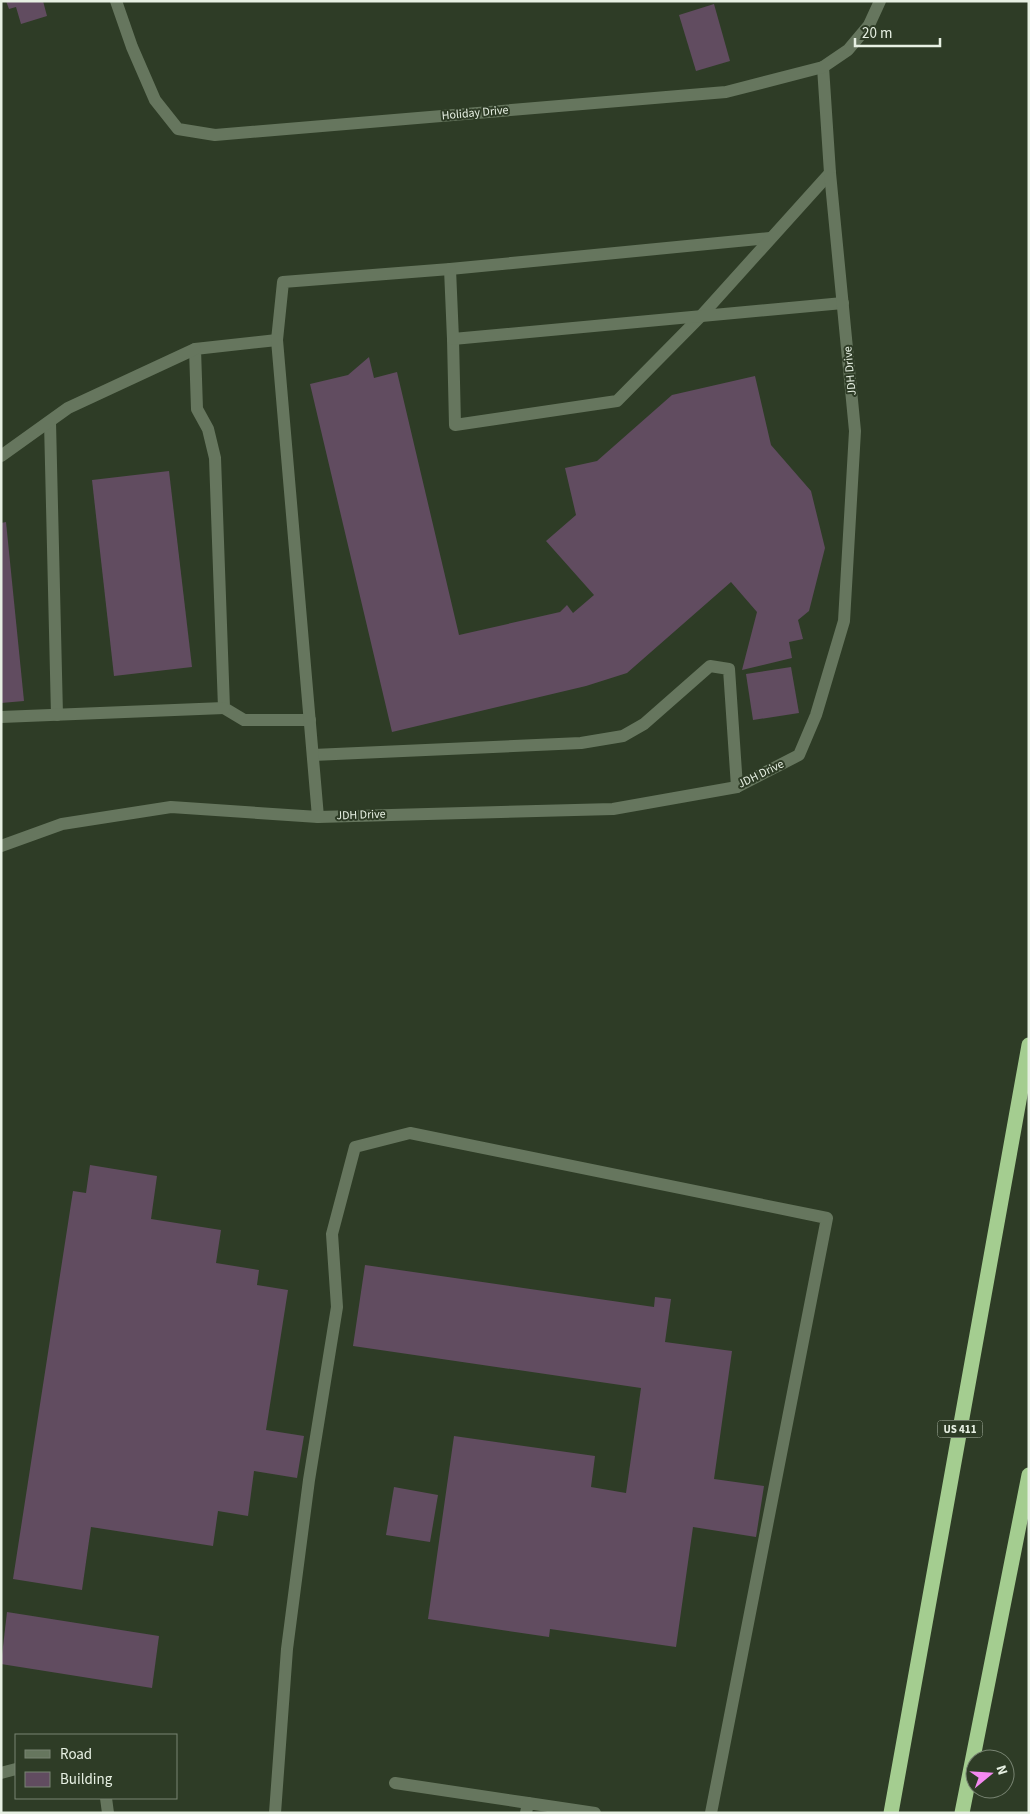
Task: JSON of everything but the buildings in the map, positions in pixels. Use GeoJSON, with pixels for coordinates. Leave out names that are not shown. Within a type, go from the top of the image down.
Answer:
{"type":"FeatureCollection","features":[{"type":"Feature","properties":{"kind":"highway","name":"US 411"},"geometry":{"type":"LineString","coordinates":[[891,1813],[1029,1045]]}},
{"type":"Feature","properties":{"kind":"highway"},"geometry":{"type":"LineString","coordinates":[[962,1813],[1029,1475]]}},
{"type":"Feature","properties":{"kind":"street","name":"Holiday Drive"},"geometry":{"type":"LineString","coordinates":[[116,1],[132,47],[155,100],[178,129],[215,135],[726,92],[824,67],[848,50],[869,25],[880,1]]}},
{"type":"Feature","properties":{"kind":"street","name":"JDH Drive"},"geometry":{"type":"LineString","coordinates":[[1,846],[62,824],[171,807],[318,817],[613,809],[737,787],[799,755],[816,715],[844,620],[856,431],[830,173],[824,67]]}},
{"type":"Feature","properties":{"kind":"street"},"geometry":{"type":"LineString","coordinates":[[450,269],[455,425],[617,401],[701,316],[830,173]]}},
{"type":"Feature","properties":{"kind":"street"},"geometry":{"type":"LineString","coordinates":[[318,817],[277,340],[283,282],[450,269],[770,238]]}},
{"type":"Feature","properties":{"kind":"street"},"geometry":{"type":"LineString","coordinates":[[453,339],[843,303]]}},
{"type":"Feature","properties":{"kind":"street"},"geometry":{"type":"LineString","coordinates":[[1,456],[68,408],[195,349],[277,340]]}},
{"type":"Feature","properties":{"kind":"street"},"geometry":{"type":"LineString","coordinates":[[195,349],[197,409],[208,429],[215,458],[224,708]]}},
{"type":"Feature","properties":{"kind":"street"},"geometry":{"type":"LineString","coordinates":[[50,422],[57,715]]}},
{"type":"Feature","properties":{"kind":"street"},"geometry":{"type":"LineString","coordinates":[[313,755],[581,742],[623,736],[644,724],[710,666],[729,669],[737,787]]}},
{"type":"Feature","properties":{"kind":"street"},"geometry":{"type":"LineString","coordinates":[[1,717],[224,708],[244,720],[310,720]]}},
{"type":"Feature","properties":{"kind":"street"},"geometry":{"type":"LineString","coordinates":[[275,1813],[287,1648],[309,1480],[338,1307],[332,1234],[355,1147],[410,1133],[827,1218],[711,1813]]}},
{"type":"Feature","properties":{"kind":"street"},"geometry":{"type":"LineString","coordinates":[[1,1773],[15,1769]]}},
{"type":"Feature","properties":{"kind":"street"},"geometry":{"type":"LineString","coordinates":[[395,1783],[527,1808],[595,1813]]}},
{"type":"Feature","properties":{"kind":"street"},"geometry":{"type":"LineString","coordinates":[[106,1799],[108,1813]]}}]}
